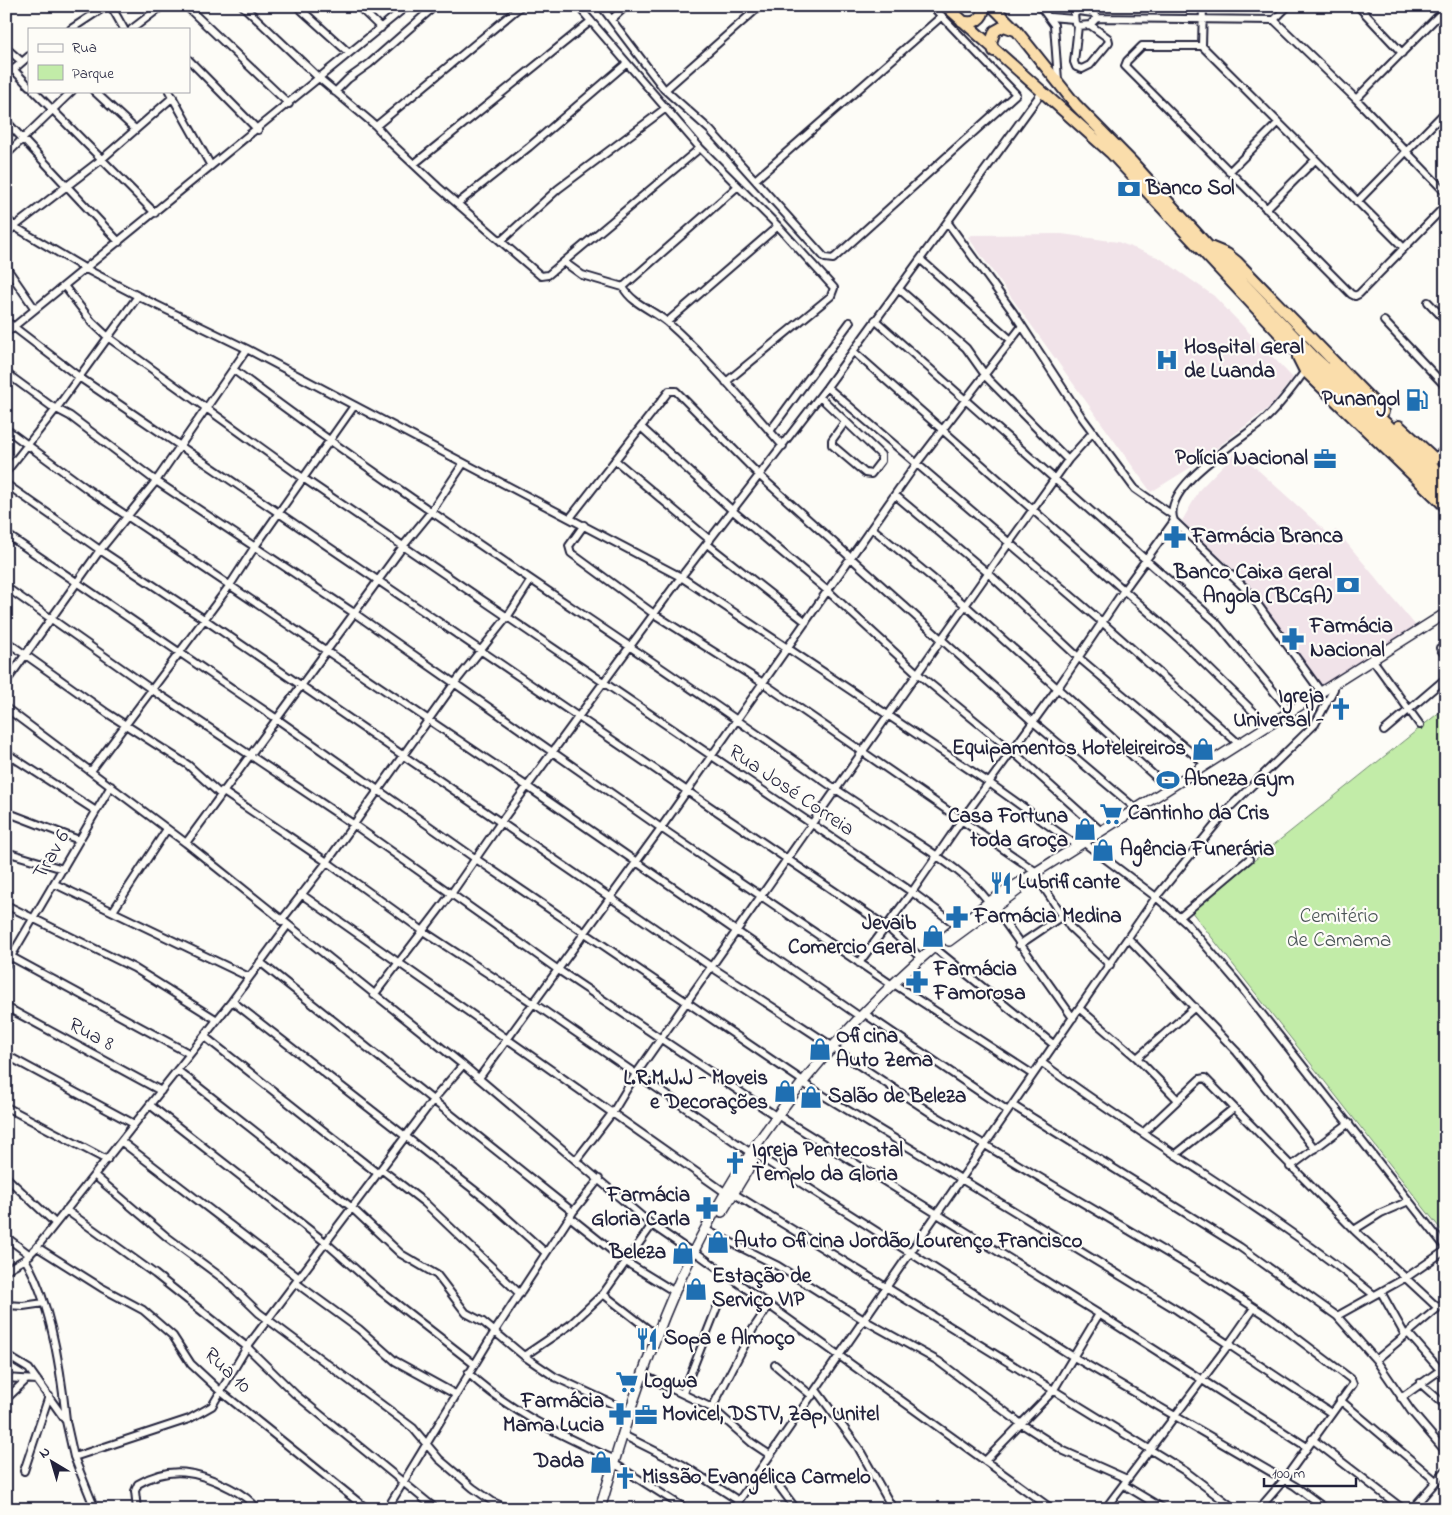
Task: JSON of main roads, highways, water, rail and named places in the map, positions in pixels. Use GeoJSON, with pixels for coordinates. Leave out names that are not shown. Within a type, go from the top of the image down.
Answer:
{"type":"FeatureCollection","features":[{"type":"Feature","properties":{"kind":"highway"},"geometry":{"type":"LineString","coordinates":[[962,21],[971,23],[978,20],[983,15],[984,6]]}},
{"type":"Feature","properties":{"kind":"highway"},"geometry":{"type":"LineString","coordinates":[[992,6],[1016,30],[1056,81],[1208,246],[1321,364],[1446,479]]}},
{"type":"Feature","properties":{"kind":"highway"},"geometry":{"type":"LineString","coordinates":[[944,11],[962,21],[1127,170],[1294,349],[1446,492]]}},
{"type":"Feature","properties":{"kind":"highway"},"geometry":{"type":"LineString","coordinates":[[994,51],[991,40],[995,31],[1007,26],[1016,30]]}},
{"type":"Feature","properties":{"kind":"highway"},"geometry":{"type":"LineString","coordinates":[[1208,246],[1222,251],[1237,262],[1378,407],[1446,470]]}},
{"type":"Feature","properties":{"kind":"highway"},"geometry":{"type":"LineString","coordinates":[[1294,349],[1303,374],[1446,507]]}},
{"type":"Feature","properties":{"kind":"main road"},"geometry":{"type":"LineString","coordinates":[[605,1509],[630,1412],[675,1292],[730,1193],[779,1117],[804,1083],[864,1016],[921,958],[958,926],[1076,845],[1446,613]]}},
{"type":"Feature","properties":{"kind":"main road"},"geometry":{"type":"LineString","coordinates":[[1036,874],[1087,845],[1446,619]]}},
{"type":"Feature","properties":{"kind":"main road"},"geometry":{"type":"LineString","coordinates":[[895,986],[991,904]]}},
{"type":"Feature","properties":{"kind":"main road"},"geometry":{"type":"LineString","coordinates":[[600,1509],[647,1377],[696,1253],[710,1232],[730,1193]]}},
{"type":"Feature","properties":{"kind":"place","name":"Banco Sol"},"geometry":{"type":"Point","coordinates":[1129,189]}},
{"type":"Feature","properties":{"kind":"place","name":"Hospital Geral de Luanda"},"geometry":{"type":"Point","coordinates":[1167,360]}},
{"type":"Feature","properties":{"kind":"place","name":"Punangol"},"geometry":{"type":"Point","coordinates":[1417,400]}},
{"type":"Feature","properties":{"kind":"place","name":"Polícia Nacional"},"geometry":{"type":"Point","coordinates":[1325,459]}},
{"type":"Feature","properties":{"kind":"place","name":"Farmácia Branca"},"geometry":{"type":"Point","coordinates":[1175,537]}},
{"type":"Feature","properties":{"kind":"place","name":"Banco Caixa Geral Angola (BCGA)"},"geometry":{"type":"Point","coordinates":[1348,585]}},
{"type":"Feature","properties":{"kind":"place","name":"Farmácia Nacional"},"geometry":{"type":"Point","coordinates":[1293,639]}},
{"type":"Feature","properties":{"kind":"place","name":"Igreja Universal -"},"geometry":{"type":"Point","coordinates":[1341,709]}},
{"type":"Feature","properties":{"kind":"place","name":"Equipamentos Hoteleireiros"},"geometry":{"type":"Point","coordinates":[1203,749]}},
{"type":"Feature","properties":{"kind":"place","name":"Abneza Gym"},"geometry":{"type":"Point","coordinates":[1168,780]}},
{"type":"Feature","properties":{"kind":"place","name":"Cantinho da Cris"},"geometry":{"type":"Point","coordinates":[1111,814]}},
{"type":"Feature","properties":{"kind":"place","name":"Casa Fortuna toda Groça"},"geometry":{"type":"Point","coordinates":[1085,829]}},
{"type":"Feature","properties":{"kind":"place","name":"Agência Funerária"},"geometry":{"type":"Point","coordinates":[1103,850]}},
{"type":"Feature","properties":{"kind":"place","name":"Lubrificante"},"geometry":{"type":"Point","coordinates":[1001,883]}},
{"type":"Feature","properties":{"kind":"place","name":"Farmácia Medina"},"geometry":{"type":"Point","coordinates":[957,917]}},
{"type":"Feature","properties":{"kind":"place","name":"Jevaib Comercio Geral"},"geometry":{"type":"Point","coordinates":[933,936]}},
{"type":"Feature","properties":{"kind":"place","name":"Farmácia Famorosa"},"geometry":{"type":"Point","coordinates":[917,982]}},
{"type":"Feature","properties":{"kind":"place","name":"Oficina Auto Zema"},"geometry":{"type":"Point","coordinates":[820,1049]}},
{"type":"Feature","properties":{"kind":"place","name":"L.R.M.J.J - Moveis e Decorações"},"geometry":{"type":"Point","coordinates":[785,1091]}},
{"type":"Feature","properties":{"kind":"place","name":"Salão de Beleza"},"geometry":{"type":"Point","coordinates":[811,1097]}},
{"type":"Feature","properties":{"kind":"place","name":"Igreja Pentecostal Templo da Gloria"},"geometry":{"type":"Point","coordinates":[735,1163]}},
{"type":"Feature","properties":{"kind":"place","name":"Farmácia Gloria Carla"},"geometry":{"type":"Point","coordinates":[707,1208]}},
{"type":"Feature","properties":{"kind":"place","name":"Auto Oficina Jordão Lourenço Francisco"},"geometry":{"type":"Point","coordinates":[718,1242]}},
{"type":"Feature","properties":{"kind":"place","name":"Beleza"},"geometry":{"type":"Point","coordinates":[683,1253]}},
{"type":"Feature","properties":{"kind":"place","name":"Estação de Serviço VIP"},"geometry":{"type":"Point","coordinates":[696,1289]}},
{"type":"Feature","properties":{"kind":"place","name":"Sopa e Almoço"},"geometry":{"type":"Point","coordinates":[647,1339]}},
{"type":"Feature","properties":{"kind":"place","name":"Logwa"},"geometry":{"type":"Point","coordinates":[627,1382]}},
{"type":"Feature","properties":{"kind":"place","name":"Farmácia Mama Lucia"},"geometry":{"type":"Point","coordinates":[620,1414]}},
{"type":"Feature","properties":{"kind":"place","name":"Movicel, DSTV, Zap, Unitel"},"geometry":{"type":"Point","coordinates":[646,1415]}},
{"type":"Feature","properties":{"kind":"place","name":"Dada"},"geometry":{"type":"Point","coordinates":[601,1462]}},
{"type":"Feature","properties":{"kind":"place","name":"Missão Evangélica Carmelo"},"geometry":{"type":"Point","coordinates":[625,1478]}},
{"type":"Feature","properties":{"kind":"park label","name":"Cemitério de Camama"},"geometry":{"type":"Point","coordinates":[1339,929]}}]}
